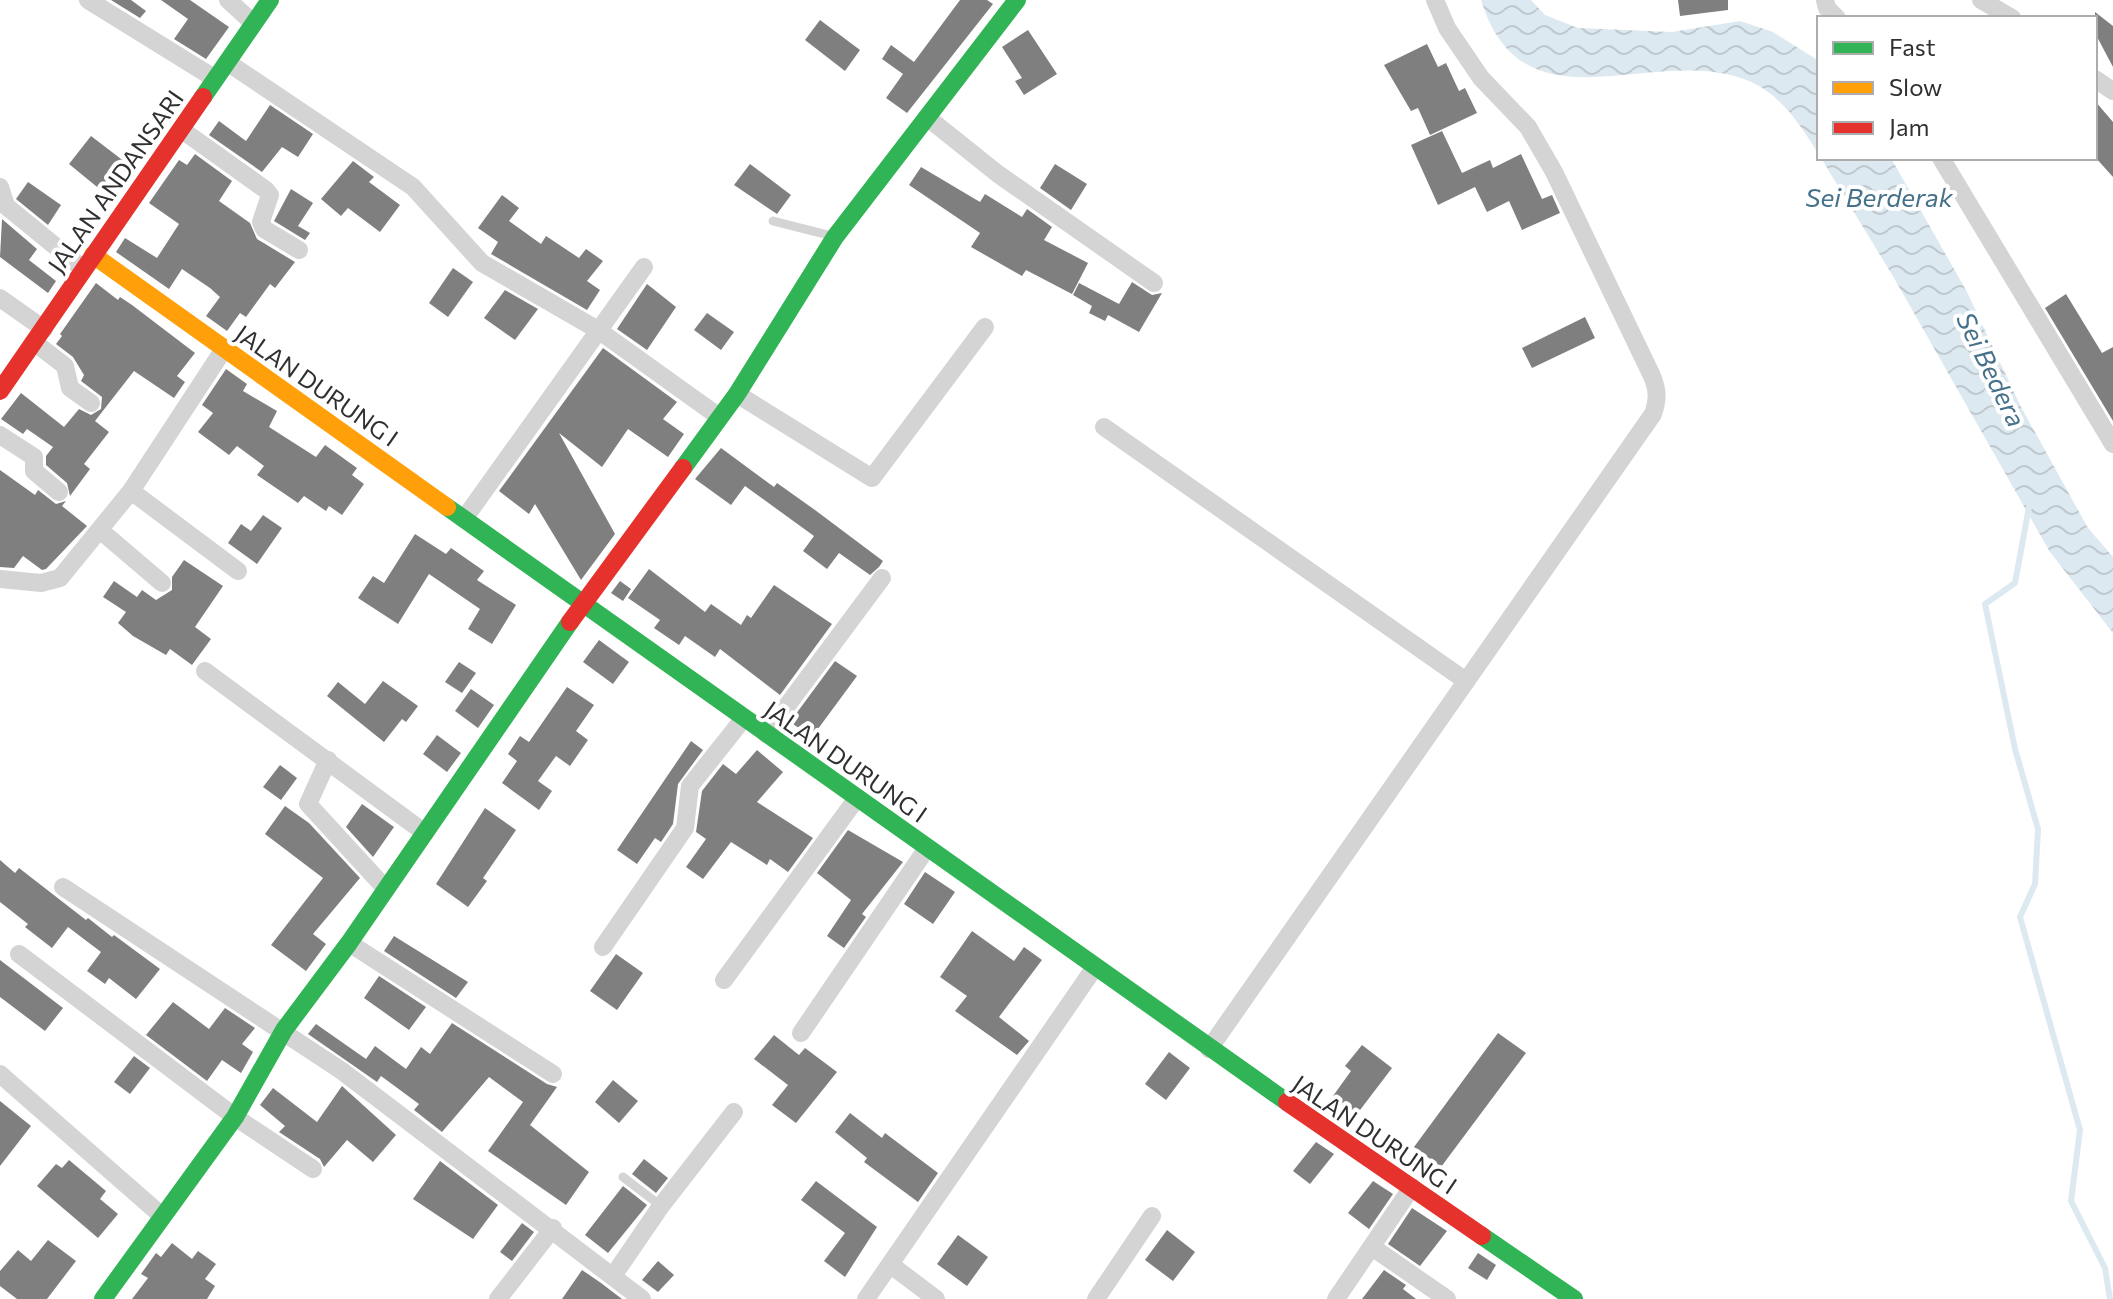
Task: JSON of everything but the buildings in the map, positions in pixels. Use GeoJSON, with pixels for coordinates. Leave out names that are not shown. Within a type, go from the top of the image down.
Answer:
{"type":"FeatureCollection","features":[{"type":"Feature","properties":{"kind":"street"},"geometry":{"type":"LineString","coordinates":[[88,0],[214,78]]}},
{"type":"Feature","properties":{"kind":"street"},"geometry":{"type":"LineString","coordinates":[[228,0],[253,23]]}},
{"type":"Feature","properties":{"kind":"street","name":"JALAN ANDANSARI"},"geometry":{"type":"LineString","coordinates":[[0,391],[270,0]]}},
{"type":"Feature","properties":{"kind":"street"},"geometry":{"type":"LineString","coordinates":[[1209,1049],[1653,414],[1658,391],[1554,172],[1528,127],[1472,66],[1447,28],[1435,0]]}},
{"type":"Feature","properties":{"kind":"street"},"geometry":{"type":"LineString","coordinates":[[1981,0],[2009,16]]}},
{"type":"Feature","properties":{"kind":"street"},"geometry":{"type":"LineString","coordinates":[[105,1298],[235,1117],[284,1030],[349,943],[583,604],[737,394],[835,237],[928,118],[1008,3]]}},
{"type":"Feature","properties":{"kind":"street"},"geometry":{"type":"LineString","coordinates":[[227,62],[413,187],[482,263],[598,330],[718,416]]}},
{"type":"Feature","properties":{"kind":"street"},"geometry":{"type":"LineString","coordinates":[[928,118],[998,174],[1154,283]]}},
{"type":"Feature","properties":{"kind":"street"},"geometry":{"type":"LineString","coordinates":[[182,130],[266,190],[270,195],[261,222],[264,229],[299,250]]}},
{"type":"Feature","properties":{"kind":"street"},"geometry":{"type":"LineString","coordinates":[[1942,160],[2111,437]]}},
{"type":"Feature","properties":{"kind":"street"},"geometry":{"type":"LineString","coordinates":[[0,187],[6,206],[88,262]]}},
{"type":"Feature","properties":{"kind":"street","name":"JALAN DURUNG I"},"geometry":{"type":"LineString","coordinates":[[88,262],[224,349],[1209,1049],[1574,1299]]}},
{"type":"Feature","properties":{"kind":"street"},"geometry":{"type":"LineString","coordinates":[[464,519],[644,267]]}},
{"type":"Feature","properties":{"kind":"street"},"geometry":{"type":"LineString","coordinates":[[0,298],[39,335],[65,366],[70,388],[91,403]]}},
{"type":"Feature","properties":{"kind":"street"},"geometry":{"type":"LineString","coordinates":[[737,394],[872,478],[985,327]]}},
{"type":"Feature","properties":{"kind":"street"},"geometry":{"type":"LineString","coordinates":[[0,579],[41,583],[60,578],[131,491],[224,349]]}},
{"type":"Feature","properties":{"kind":"street"},"geometry":{"type":"LineString","coordinates":[[1104,427],[1466,681]]}},
{"type":"Feature","properties":{"kind":"street"},"geometry":{"type":"LineString","coordinates":[[0,435],[34,457],[34,471],[59,492]]}},
{"type":"Feature","properties":{"kind":"street"},"geometry":{"type":"LineString","coordinates":[[131,491],[238,571]]}},
{"type":"Feature","properties":{"kind":"street"},"geometry":{"type":"LineString","coordinates":[[101,531],[162,583]]}},
{"type":"Feature","properties":{"kind":"street"},"geometry":{"type":"LineString","coordinates":[[766,734],[882,578]]}},
{"type":"Feature","properties":{"kind":"street"},"geometry":{"type":"LineString","coordinates":[[205,671],[425,833]]}},
{"type":"Feature","properties":{"kind":"street"},"geometry":{"type":"LineString","coordinates":[[603,947],[685,828],[690,786],[744,718]]}},
{"type":"Feature","properties":{"kind":"street"},"geometry":{"type":"LineString","coordinates":[[328,760],[308,804],[386,889]]}},
{"type":"Feature","properties":{"kind":"street"},"geometry":{"type":"LineString","coordinates":[[724,980],[857,798]]}},
{"type":"Feature","properties":{"kind":"street"},"geometry":{"type":"LineString","coordinates":[[801,1033],[927,848]]}},
{"type":"Feature","properties":{"kind":"street"},"geometry":{"type":"LineString","coordinates":[[63,887],[284,1030],[553,1228],[642,1299]]}},
{"type":"Feature","properties":{"kind":"street"},"geometry":{"type":"LineString","coordinates":[[349,943],[553,1074]]}},
{"type":"Feature","properties":{"kind":"street"},"geometry":{"type":"LineString","coordinates":[[19,954],[235,1117],[313,1169]]}},
{"type":"Feature","properties":{"kind":"street"},"geometry":{"type":"LineString","coordinates":[[866,1299],[1095,967]]}},
{"type":"Feature","properties":{"kind":"street"},"geometry":{"type":"LineString","coordinates":[[0,1074],[162,1216]]}},
{"type":"Feature","properties":{"kind":"street"},"geometry":{"type":"LineString","coordinates":[[613,1276],[661,1206],[734,1112]]}},
{"type":"Feature","properties":{"kind":"street"},"geometry":{"type":"LineString","coordinates":[[1336,1299],[1412,1187]]}},
{"type":"Feature","properties":{"kind":"street"},"geometry":{"type":"LineString","coordinates":[[1096,1299],[1152,1216]]}},
{"type":"Feature","properties":{"kind":"street"},"geometry":{"type":"LineString","coordinates":[[498,1299],[553,1228]]}},
{"type":"Feature","properties":{"kind":"street"},"geometry":{"type":"LineString","coordinates":[[1372,1247],[1447,1299]]}},
{"type":"Feature","properties":{"kind":"street"},"geometry":{"type":"LineString","coordinates":[[891,1265],[936,1299]]}},
{"type":"Feature","properties":{"kind":"lane"},"geometry":{"type":"LineString","coordinates":[[773,221],[835,237]]}},
{"type":"Feature","properties":{"kind":"lane"},"geometry":{"type":"LineString","coordinates":[[623,1177],[661,1206]]}},
{"type":"Feature","properties":{"kind":"water","name":"Sei Berderak"},"geometry":{"type":"Polygon","coordinates":[[[1481,0],[1531,0],[1545,15],[1578,28],[1672,32],[1740,21],[1773,32],[1817,60],[1817,152],[1786,108],[1769,92],[1722,73],[1682,71],[1601,77],[1564,76],[1530,66],[1502,42],[1481,0]]]}},
{"type":"Feature","properties":{"kind":"water","name":"Sei Berderak"},"geometry":{"type":"Polygon","coordinates":[[[1822,160],[1892,160],[1967,292],[2021,407],[2088,528],[2113,557],[2113,633],[2050,552],[1894,278],[1822,160]]]}},
{"type":"Feature","properties":{"kind":"waterway"},"geometry":{"type":"LineString","coordinates":[[2029,507],[2015,583],[1985,604],[2015,749],[2038,829],[2035,884],[2020,917],[2080,1130],[2071,1201],[2105,1268],[2110,1299]]}},
{"type":"Feature","properties":{"kind":"traffic: fast"},"geometry":{"type":"LineString","coordinates":[[203,97],[270,0]]}},
{"type":"Feature","properties":{"kind":"traffic: fast"},"geometry":{"type":"LineString","coordinates":[[683,468],[737,394],[835,237],[1017,0]]}},
{"type":"Feature","properties":{"kind":"traffic: fast"},"geometry":{"type":"LineString","coordinates":[[447,507],[1287,1102]]}},
{"type":"Feature","properties":{"kind":"traffic: fast"},"geometry":{"type":"LineString","coordinates":[[103,1299],[235,1117],[284,1030],[349,943],[570,622]]}},
{"type":"Feature","properties":{"kind":"traffic: fast"},"geometry":{"type":"LineString","coordinates":[[1482,1236],[1574,1299]]}},
{"type":"Feature","properties":{"kind":"traffic: slow"},"geometry":{"type":"LineString","coordinates":[[93,255],[447,507]]}},
{"type":"Feature","properties":{"kind":"traffic: jam"},"geometry":{"type":"LineString","coordinates":[[0,391],[203,97]]}},
{"type":"Feature","properties":{"kind":"traffic: jam"},"geometry":{"type":"LineString","coordinates":[[570,622],[683,468]]}},
{"type":"Feature","properties":{"kind":"traffic: jam"},"geometry":{"type":"LineString","coordinates":[[1287,1102],[1482,1236]]}},
{"type":"Feature","properties":{"kind":"water label","name":"Sei Bedera"},"geometry":{"type":"Point","coordinates":[1992,369]}}]}
